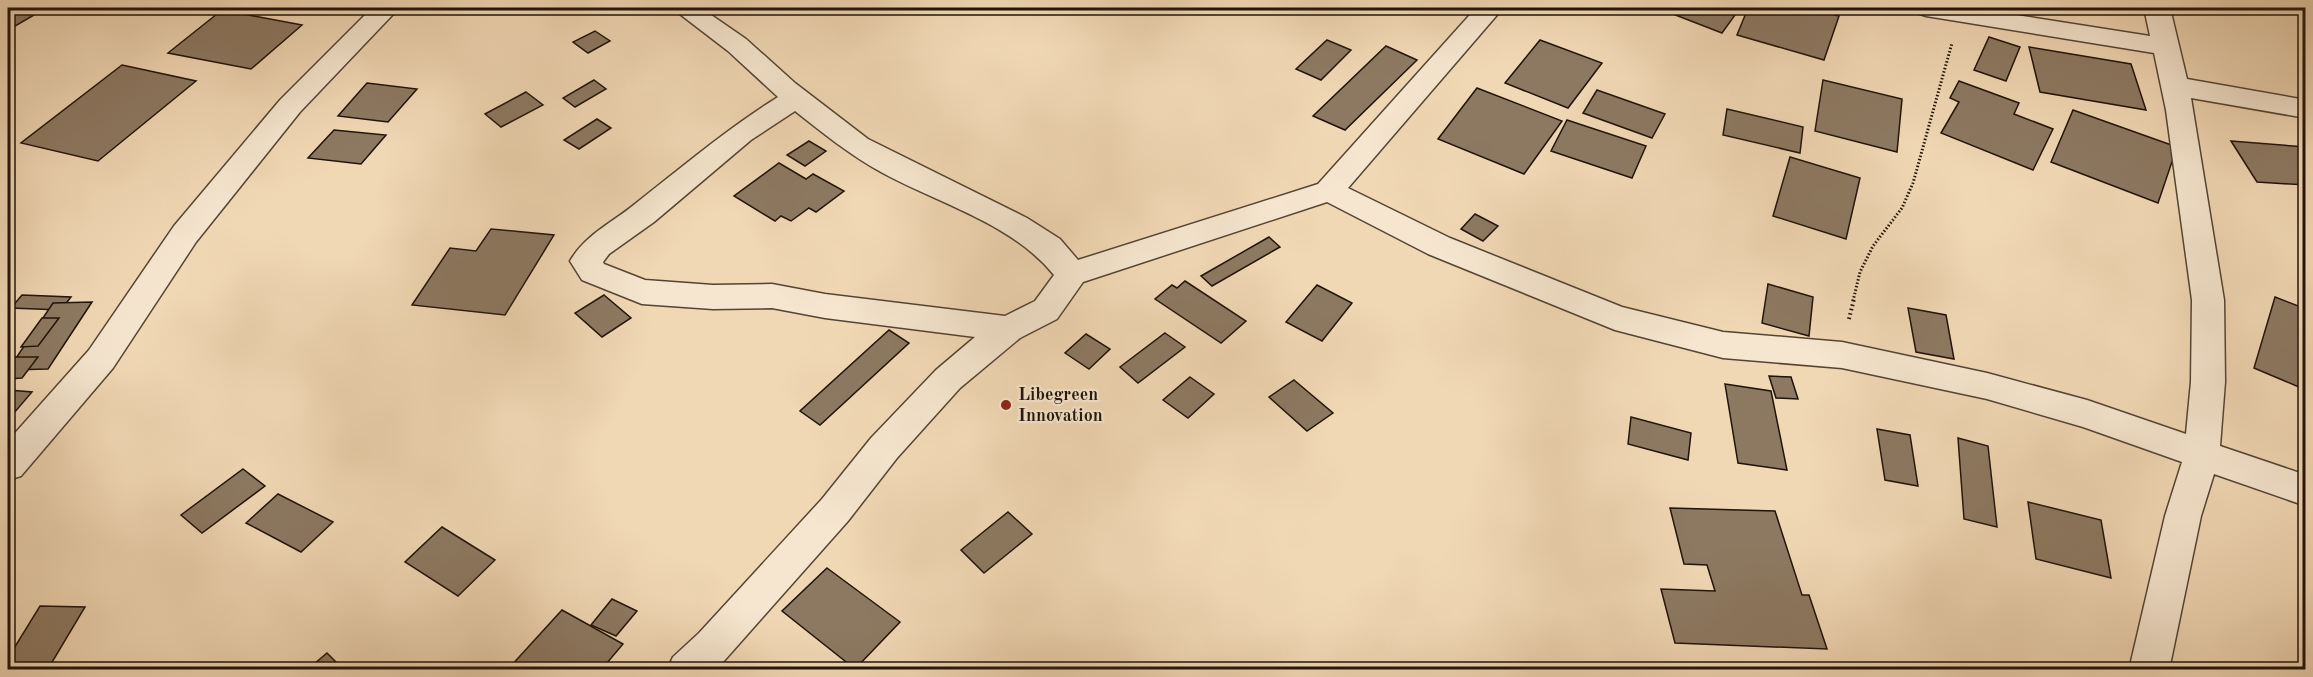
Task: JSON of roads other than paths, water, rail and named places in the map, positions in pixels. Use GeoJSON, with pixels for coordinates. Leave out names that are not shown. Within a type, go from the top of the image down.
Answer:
{"type":"FeatureCollection","features":[{"type":"Feature","properties":{"kind":"street"},"geometry":{"type":"LineString","coordinates":[[8,465],[101,359],[185,234],[290,106],[386,8]]}},
{"type":"Feature","properties":{"kind":"street"},"geometry":{"type":"LineString","coordinates":[[685,8],[737,45],[796,98],[867,151],[1016,226],[1049,248],[1072,274]]}},
{"type":"Feature","properties":{"kind":"street"},"geometry":{"type":"LineString","coordinates":[[687,669],[713,646],[820,527],[884,448],[948,378],[1008,329],[1046,310],[1072,274],[1329,191],[1490,8]]}},
{"type":"Feature","properties":{"kind":"street"},"geometry":{"type":"LineString","coordinates":[[1926,8],[2165,47]]}},
{"type":"Feature","properties":{"kind":"street"},"geometry":{"type":"LineString","coordinates":[[2149,669],[2183,516],[2202,455],[2208,382],[2208,300],[2175,86],[2157,8]]}},
{"type":"Feature","properties":{"kind":"street"},"geometry":{"type":"LineString","coordinates":[[2175,86],[2306,109]]}},
{"type":"Feature","properties":{"kind":"street"},"geometry":{"type":"LineString","coordinates":[[796,98],[741,133],[643,214],[598,246],[586,261],[593,272],[642,292],[713,297],[772,296],[1008,329]]}},
{"type":"Feature","properties":{"kind":"street"},"geometry":{"type":"LineString","coordinates":[[1329,191],[1439,246],[1615,318],[1723,345],[1842,355],[1987,386],[2054,404],[2306,491]]}},
{"type":"Feature","properties":{"kind":"place","name":"Libegreen Innovation"},"geometry":{"type":"Point","coordinates":[1006,405]}}]}
